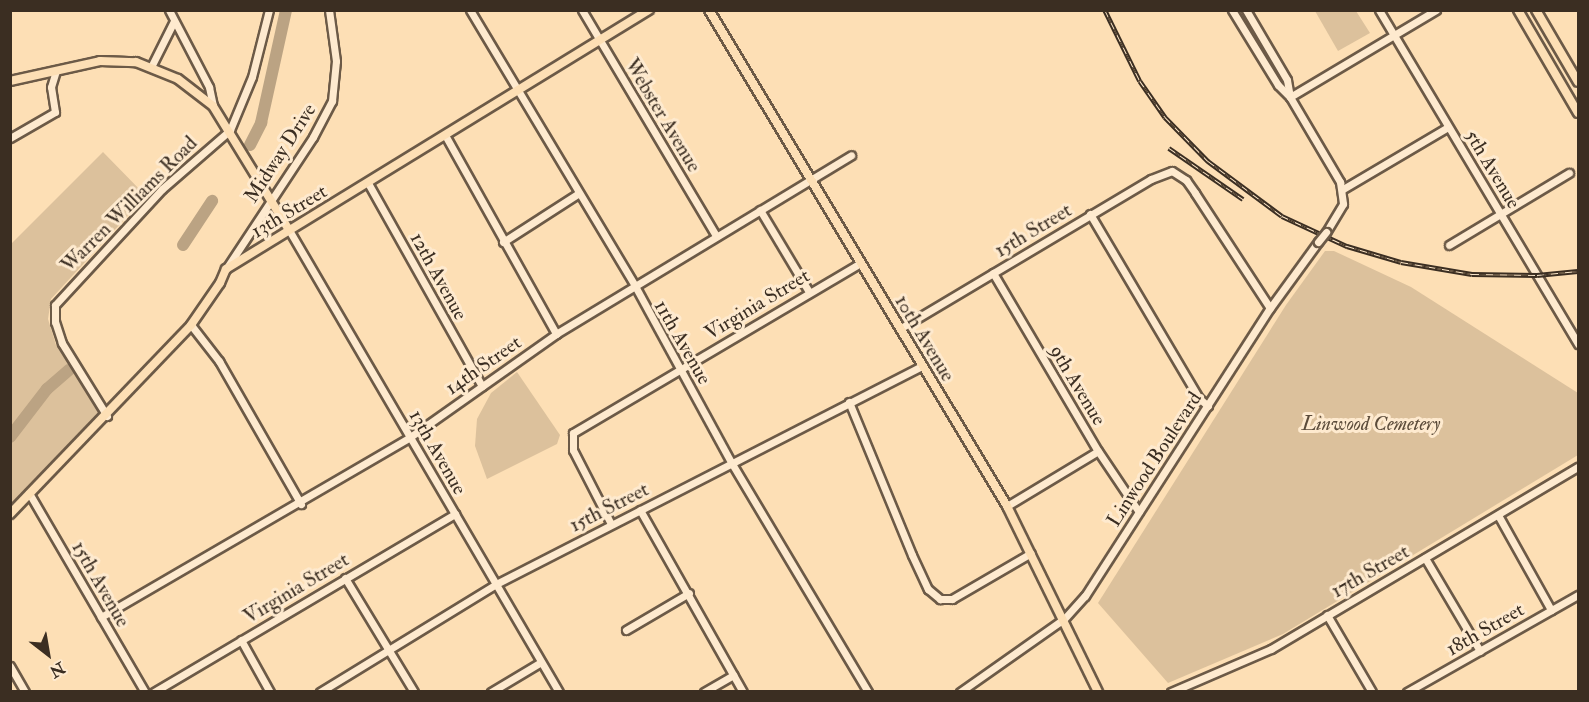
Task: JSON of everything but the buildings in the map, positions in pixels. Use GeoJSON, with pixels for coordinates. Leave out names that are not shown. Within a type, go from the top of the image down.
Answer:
{"type":"FeatureCollection","features":[{"type":"Feature","properties":{"kind":"main road","name":"13th Street"},"geometry":{"type":"LineString","coordinates":[[226,268],[649,10]]}},
{"type":"Feature","properties":{"kind":"main road","name":"10th Avenue"},"geometry":{"type":"LineString","coordinates":[[709,10],[1007,506],[1098,692]]}},
{"type":"Feature","properties":{"kind":"main road"},"geometry":{"type":"LineString","coordinates":[[1518,10],[1578,113]]}},
{"type":"Feature","properties":{"kind":"main road"},"geometry":{"type":"LineString","coordinates":[[1536,10],[1578,82]]}},
{"type":"Feature","properties":{"kind":"main road"},"geometry":{"type":"LineString","coordinates":[[10,81],[100,62],[136,62],[178,79],[213,106],[290,230]]}},
{"type":"Feature","properties":{"kind":"main road"},"geometry":{"type":"LineString","coordinates":[[10,514],[108,416],[190,325],[220,283],[226,268]]}},
{"type":"Feature","properties":{"kind":"street"},"geometry":{"type":"LineString","coordinates":[[169,10],[209,87],[213,106]]}},
{"type":"Feature","properties":{"kind":"street","name":"Warren Williams Road"},"geometry":{"type":"LineString","coordinates":[[108,416],[62,343],[54,322],[55,305],[153,197],[230,130],[252,77],[269,10]]}},
{"type":"Feature","properties":{"kind":"street","name":"Midway Drive"},"geometry":{"type":"LineString","coordinates":[[226,268],[314,137],[332,101],[336,61],[330,10]]}},
{"type":"Feature","properties":{"kind":"street","name":"11th Avenue"},"geometry":{"type":"LineString","coordinates":[[470,10],[635,286],[731,462],[868,692]]}},
{"type":"Feature","properties":{"kind":"street","name":"Webster Avenue"},"geometry":{"type":"LineString","coordinates":[[582,10],[716,236]]}},
{"type":"Feature","properties":{"kind":"street"},"geometry":{"type":"LineString","coordinates":[[1233,10],[1278,85],[1290,97],[1343,189],[1448,127]]}},
{"type":"Feature","properties":{"kind":"street"},"geometry":{"type":"LineString","coordinates":[[1246,10],[1287,80],[1290,97]]}},
{"type":"Feature","properties":{"kind":"street","name":"5th Avenue"},"geometry":{"type":"LineString","coordinates":[[1379,10],[1578,344]]}},
{"type":"Feature","properties":{"kind":"street"},"geometry":{"type":"LineString","coordinates":[[1290,97],[1436,10]]}},
{"type":"Feature","properties":{"kind":"street"},"geometry":{"type":"LineString","coordinates":[[151,67],[174,21]]}},
{"type":"Feature","properties":{"kind":"street"},"geometry":{"type":"LineString","coordinates":[[10,138],[55,112],[51,87],[56,71]]}},
{"type":"Feature","properties":{"kind":"street"},"geometry":{"type":"LineString","coordinates":[[445,135],[556,334]]}},
{"type":"Feature","properties":{"kind":"street","name":"14th Street"},"geometry":{"type":"LineString","coordinates":[[101,617],[301,504],[410,437],[556,334],[851,155]]}},
{"type":"Feature","properties":{"kind":"street","name":"15th Street"},"geometry":{"type":"LineString","coordinates":[[901,328],[1090,214],[1172,171],[1184,179],[1270,308]]}},
{"type":"Feature","properties":{"kind":"street"},"geometry":{"type":"LineString","coordinates":[[1449,245],[1569,173]]}},
{"type":"Feature","properties":{"kind":"street","name":"12th Avenue"},"geometry":{"type":"LineString","coordinates":[[368,183],[482,386]]}},
{"type":"Feature","properties":{"kind":"street","name":"Linwood Boulevard"},"geometry":{"type":"LineString","coordinates":[[960,692],[1064,620],[1086,596],[1270,308],[1341,210],[1343,189]]}},
{"type":"Feature","properties":{"kind":"street"},"geometry":{"type":"LineString","coordinates":[[503,242],[579,192]]}},
{"type":"Feature","properties":{"kind":"street"},"geometry":{"type":"LineString","coordinates":[[760,210],[809,292]]}},
{"type":"Feature","properties":{"kind":"street"},"geometry":{"type":"LineString","coordinates":[[1090,214],[1199,398],[1208,406]]}},
{"type":"Feature","properties":{"kind":"street","name":"13th Avenue"},"geometry":{"type":"LineString","coordinates":[[290,230],[559,692]]}},
{"type":"Feature","properties":{"kind":"street","name":"Virginia Street"},"geometry":{"type":"LineString","coordinates":[[611,524],[573,450],[570,436],[861,263]]}},
{"type":"Feature","properties":{"kind":"street","name":"9th Avenue"},"geometry":{"type":"LineString","coordinates":[[993,273],[1098,450],[1139,512]]}},
{"type":"Feature","properties":{"kind":"street"},"geometry":{"type":"LineString","coordinates":[[190,325],[219,361],[301,504]]}},
{"type":"Feature","properties":{"kind":"street","name":"15th Street"},"geometry":{"type":"LineString","coordinates":[[320,692],[496,584],[922,366]]}},
{"type":"Feature","properties":{"kind":"street"},"geometry":{"type":"LineString","coordinates":[[849,402],[923,578],[940,599],[952,599],[1031,553]]}},
{"type":"Feature","properties":{"kind":"street"},"geometry":{"type":"LineString","coordinates":[[1007,506],[1098,450]]}},
{"type":"Feature","properties":{"kind":"street","name":"17th Street"},"geometry":{"type":"LineString","coordinates":[[1171,692],[1270,649],[1578,467]]}},
{"type":"Feature","properties":{"kind":"street","name":"15th Avenue"},"geometry":{"type":"LineString","coordinates":[[29,493],[145,692]]}},
{"type":"Feature","properties":{"kind":"street"},"geometry":{"type":"LineString","coordinates":[[640,510],[743,692]]}},
{"type":"Feature","properties":{"kind":"street","name":"Virginia Street"},"geometry":{"type":"LineString","coordinates":[[154,692],[455,514]]}},
{"type":"Feature","properties":{"kind":"street"},"geometry":{"type":"LineString","coordinates":[[1498,514],[1551,610]]}},
{"type":"Feature","properties":{"kind":"street"},"geometry":{"type":"LineString","coordinates":[[1425,558],[1480,651]]}},
{"type":"Feature","properties":{"kind":"street"},"geometry":{"type":"LineString","coordinates":[[345,578],[414,692]]}},
{"type":"Feature","properties":{"kind":"street"},"geometry":{"type":"LineString","coordinates":[[626,630],[689,593]]}},
{"type":"Feature","properties":{"kind":"street","name":"18th Street"},"geometry":{"type":"LineString","coordinates":[[1407,692],[1578,595]]}},
{"type":"Feature","properties":{"kind":"street"},"geometry":{"type":"LineString","coordinates":[[1327,615],[1372,692]]}},
{"type":"Feature","properties":{"kind":"street"},"geometry":{"type":"LineString","coordinates":[[241,640],[270,692]]}},
{"type":"Feature","properties":{"kind":"street"},"geometry":{"type":"LineString","coordinates":[[491,692],[541,662]]}},
{"type":"Feature","properties":{"kind":"street"},"geometry":{"type":"LineString","coordinates":[[10,666],[25,692]]}},
{"type":"Feature","properties":{"kind":"street"},"geometry":{"type":"LineString","coordinates":[[704,692],[734,675]]}},
{"type":"Feature","properties":{"kind":"green space"},"geometry":{"type":"Polygon","coordinates":[[[1315,11],[1356,11],[1370,33],[1338,51],[1315,11]]]}},
{"type":"Feature","properties":{"kind":"green space"},"geometry":{"type":"Polygon","coordinates":[[[103,152],[146,196],[51,299],[48,319],[56,345],[88,387],[102,416],[30,485],[11,511],[11,244],[103,152]]]}},
{"type":"Feature","properties":{"kind":"green space","name":"Linwood Cemetery"},"geometry":{"type":"Polygon","coordinates":[[[1325,251],[1334,251],[1411,287],[1578,393],[1578,455],[1283,634],[1168,683],[1098,603],[1286,305],[1325,251]]]}},
{"type":"Feature","properties":{"kind":"green space"},"geometry":{"type":"Polygon","coordinates":[[[517,372],[560,435],[557,444],[487,479],[475,446],[477,419],[491,393],[517,372]]]}},
{"type":"Feature","properties":{"kind":"waterway"},"geometry":{"type":"LineString","coordinates":[[250,145],[261,123],[286,10]]}},
{"type":"Feature","properties":{"kind":"waterway"},"geometry":{"type":"LineString","coordinates":[[183,245],[212,201]]}},
{"type":"Feature","properties":{"kind":"waterway"},"geometry":{"type":"LineString","coordinates":[[10,437],[47,389],[69,370]]}},
{"type":"Feature","properties":{"kind":"railway"},"geometry":{"type":"LineString","coordinates":[[1105,10],[1140,81],[1165,117],[1208,161],[1282,216],[1347,246],[1401,262],[1472,274],[1537,275],[1578,271]]}},
{"type":"Feature","properties":{"kind":"railway"},"geometry":{"type":"LineString","coordinates":[[1169,148],[1243,199]]}}]}
